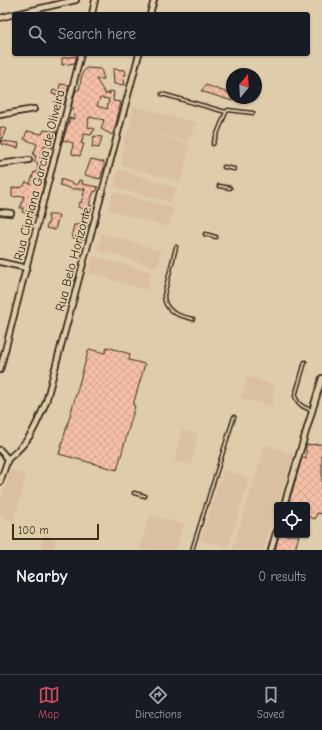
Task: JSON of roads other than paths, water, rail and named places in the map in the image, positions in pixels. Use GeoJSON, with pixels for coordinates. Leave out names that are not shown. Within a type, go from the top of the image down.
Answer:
{"type":"FeatureCollection","features":[{"type":"Feature","properties":{"kind":"street"},"geometry":{"type":"LineString","coordinates":[[24,12],[76,0]]}},
{"type":"Feature","properties":{"kind":"street"},"geometry":{"type":"LineString","coordinates":[[92,12],[95,0]]}},
{"type":"Feature","properties":{"kind":"street"},"geometry":{"type":"LineString","coordinates":[[151,12],[154,0]]}},
{"type":"Feature","properties":{"kind":"street"},"geometry":{"type":"LineString","coordinates":[[0,18],[12,15]]}},
{"type":"Feature","properties":{"kind":"street","name":"Rua Cipriana Garcia de Oliveira"},"geometry":{"type":"LineString","coordinates":[[0,370],[81,56]]}},
{"type":"Feature","properties":{"kind":"street","name":"Rua Belo Horizonte"},"geometry":{"type":"LineString","coordinates":[[8,459],[22,446],[33,432],[46,402],[138,56]]}},
{"type":"Feature","properties":{"kind":"street"},"geometry":{"type":"LineString","coordinates":[[0,115],[34,109]]}},
{"type":"Feature","properties":{"kind":"street"},"geometry":{"type":"LineString","coordinates":[[0,164],[29,160]]}},
{"type":"Feature","properties":{"kind":"street"},"geometry":{"type":"LineString","coordinates":[[0,212],[11,213]]}},
{"type":"Feature","properties":{"kind":"street"},"geometry":{"type":"LineString","coordinates":[[0,262],[27,268]]}},
{"type":"Feature","properties":{"kind":"street"},"geometry":{"type":"LineString","coordinates":[[285,502],[322,378]]}},
{"type":"Feature","properties":{"kind":"street"},"geometry":{"type":"LineString","coordinates":[[0,450],[8,459],[0,482]]}},
{"type":"Feature","properties":{"kind":"street"},"geometry":{"type":"LineString","coordinates":[[271,550],[274,538]]}},
{"type":"Feature","properties":{"kind":"lane"},"geometry":{"type":"LineString","coordinates":[[162,94],[226,112]]}},
{"type":"Feature","properties":{"kind":"lane"},"geometry":{"type":"LineString","coordinates":[[213,144],[226,112],[230,109],[253,113]]}},
{"type":"Feature","properties":{"kind":"lane"},"geometry":{"type":"LineString","coordinates":[[224,167],[234,169]]}},
{"type":"Feature","properties":{"kind":"lane"},"geometry":{"type":"LineString","coordinates":[[219,186],[230,188]]}},
{"type":"Feature","properties":{"kind":"lane"},"geometry":{"type":"LineString","coordinates":[[205,234],[216,237]]}},
{"type":"Feature","properties":{"kind":"lane"},"geometry":{"type":"LineString","coordinates":[[176,247],[164,295],[164,302],[167,308],[181,316],[193,319]]}},
{"type":"Feature","properties":{"kind":"lane"},"geometry":{"type":"LineString","coordinates":[[305,362],[295,396],[297,402],[312,410]]}},
{"type":"Feature","properties":{"kind":"lane"},"geometry":{"type":"LineString","coordinates":[[192,550],[234,417]]}},
{"type":"Feature","properties":{"kind":"lane"},"geometry":{"type":"LineString","coordinates":[[134,493],[145,496]]}}]}
